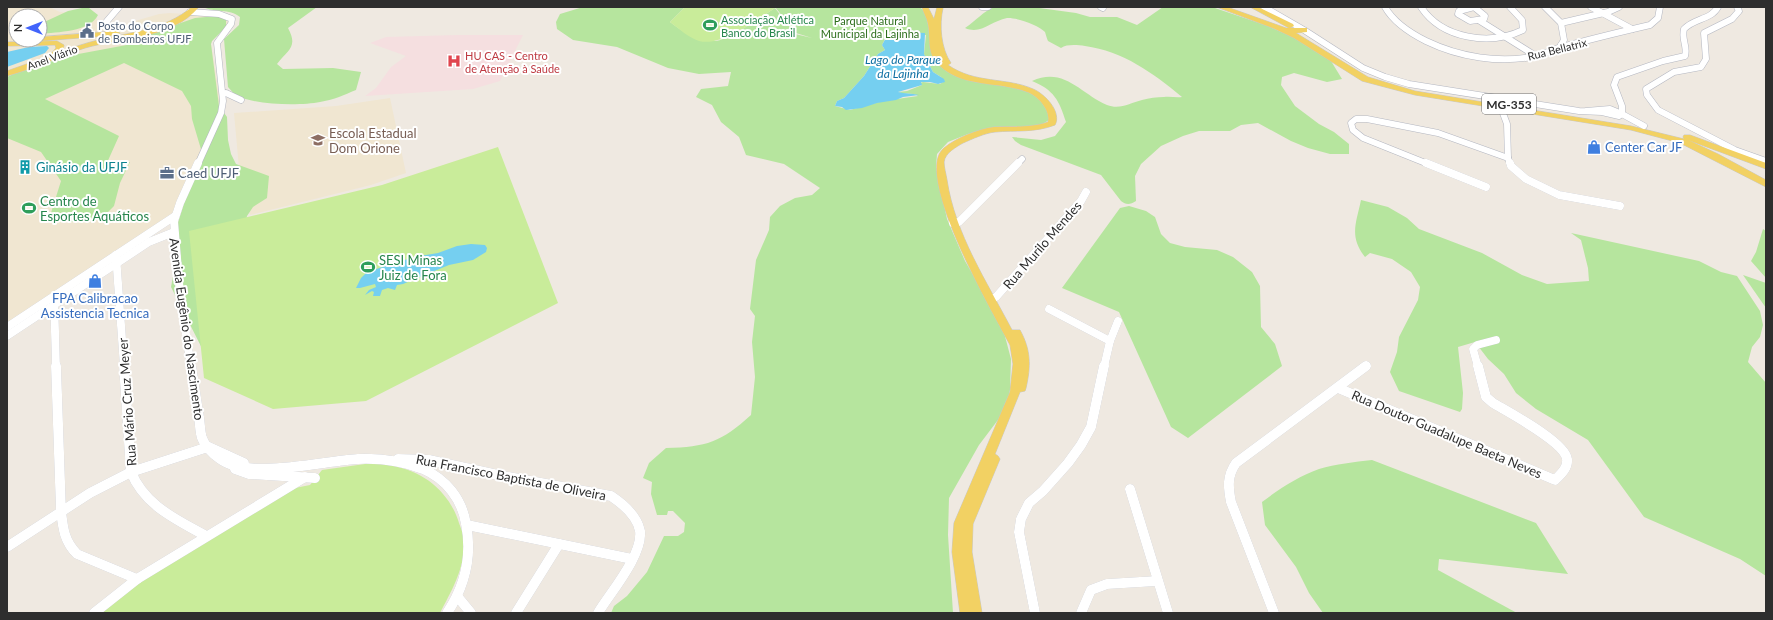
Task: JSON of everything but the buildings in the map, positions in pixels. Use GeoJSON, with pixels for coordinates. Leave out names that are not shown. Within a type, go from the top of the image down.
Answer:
{"type":"FeatureCollection","features":[{"type":"Feature","properties":{"kind":"main road"},"geometry":{"type":"LineString","coordinates":[[956,222],[945,163],[950,152],[984,136],[1047,130],[1057,124],[1058,119],[1051,103],[1043,93],[1035,88],[966,74],[954,68],[945,61],[942,56],[937,20],[941,7],[924,7],[932,25],[934,53],[943,66],[950,71],[966,77],[1030,90],[1038,94],[1046,103],[1053,118],[1052,123],[1039,128],[993,130],[982,133],[961,141],[946,150],[940,161],[944,189],[956,222],[994,298],[1015,345],[1018,364],[1015,392],[960,523],[958,552],[967,613]]}},
{"type":"Feature","properties":{"kind":"main road","name":"MG-353"},"geometry":{"type":"LineString","coordinates":[[1220,7],[1278,27],[1305,40],[1357,74],[1374,82],[1415,93],[1631,128],[1664,135],[1683,141],[1715,156],[1742,170],[1764,185]]}},
{"type":"Feature","properties":{"kind":"main road","name":"MG-353"},"geometry":{"type":"LineString","coordinates":[[1253,7],[1302,30],[1358,70],[1396,85],[1616,114],[1644,126],[1698,140],[1766,166]]}},
{"type":"Feature","properties":{"kind":"main road","name":"Anel Viário"},"geometry":{"type":"LineString","coordinates":[[48,38],[142,30],[166,23],[190,10]]}},
{"type":"Feature","properties":{"kind":"main road","name":"Anel Viário"},"geometry":{"type":"LineString","coordinates":[[7,74],[83,46],[159,29],[182,19],[190,10]]}},
{"type":"Feature","properties":{"kind":"main road"},"geometry":{"type":"LineString","coordinates":[[1278,27],[1302,30]]}},
{"type":"Feature","properties":{"kind":"main road"},"geometry":{"type":"LineString","coordinates":[[44,60],[57,52],[61,47],[59,44],[48,42]]}},
{"type":"Feature","properties":{"kind":"main road"},"geometry":{"type":"LineString","coordinates":[[1715,156],[1731,158],[1733,156],[1730,153]]}},
{"type":"Feature","properties":{"kind":"main road"},"geometry":{"type":"LineString","coordinates":[[1742,170],[1741,166],[1743,164],[1756,162]]}},
{"type":"Feature","properties":{"kind":"main road"},"geometry":{"type":"LineString","coordinates":[[975,613],[966,552],[967,524],[1021,392],[1026,362],[1022,344],[994,298]]}},
{"type":"Feature","properties":{"kind":"street"},"geometry":{"type":"LineString","coordinates":[[107,21],[119,7]]}},
{"type":"Feature","properties":{"kind":"street"},"geometry":{"type":"LineString","coordinates":[[982,7],[988,7]]}},
{"type":"Feature","properties":{"kind":"street"},"geometry":{"type":"LineString","coordinates":[[1264,7],[1287,17]]}},
{"type":"Feature","properties":{"kind":"street"},"geometry":{"type":"LineString","coordinates":[[1270,7],[1287,17],[1302,30],[1363,68],[1396,80],[1586,111],[1616,114],[1623,110],[1614,85],[1617,76],[1663,61],[1685,56],[1687,52],[1683,36],[1684,30],[1688,26],[1712,15],[1718,7]]}},
{"type":"Feature","properties":{"kind":"street","name":"Rua Bellatrix"},"geometry":{"type":"LineString","coordinates":[[1385,7],[1389,16],[1408,31],[1428,43],[1451,51],[1491,58],[1510,59],[1536,56],[1559,48],[1650,24],[1658,18],[1660,7]]}},
{"type":"Feature","properties":{"kind":"street"},"geometry":{"type":"LineString","coordinates":[[1420,7],[1428,18],[1434,23],[1461,35],[1485,39],[1513,36],[1523,30],[1524,24],[1522,19],[1510,7]]}},
{"type":"Feature","properties":{"kind":"street"},"geometry":{"type":"LineString","coordinates":[[1545,7],[1561,23],[1564,40],[1559,48]]}},
{"type":"Feature","properties":{"kind":"street"},"geometry":{"type":"LineString","coordinates":[[1591,7],[1632,29]]}},
{"type":"Feature","properties":{"kind":"street"},"geometry":{"type":"LineString","coordinates":[[1561,23],[1602,13],[1618,7]]}},
{"type":"Feature","properties":{"kind":"street"},"geometry":{"type":"LineString","coordinates":[[1737,7],[1739,11],[1732,19],[1704,33],[1706,59],[1701,67],[1674,72],[1646,89],[1647,95],[1658,110],[1735,150],[1766,162]]}},
{"type":"Feature","properties":{"kind":"street","name":"Avenida Eugênio do Nascimento"},"geometry":{"type":"LineString","coordinates":[[190,10],[230,16],[232,20],[231,24],[217,43],[227,101],[224,112],[207,143]]}},
{"type":"Feature","properties":{"kind":"street"},"geometry":{"type":"LineString","coordinates":[[1480,21],[1536,56]]}},
{"type":"Feature","properties":{"kind":"street"},"geometry":{"type":"LineString","coordinates":[[1564,40],[1578,43]]}},
{"type":"Feature","properties":{"kind":"street","name":"Avenida Eugênio do Nascimento"},"geometry":{"type":"LineString","coordinates":[[222,77],[223,104],[221,113],[175,216],[174,232],[180,296],[202,438],[214,455],[226,463],[242,467],[260,469],[344,460],[391,460],[416,465],[441,478],[458,498],[466,516],[469,536],[468,561],[462,586],[447,613]]}},
{"type":"Feature","properties":{"kind":"street"},"geometry":{"type":"LineString","coordinates":[[226,93],[241,100]]}},
{"type":"Feature","properties":{"kind":"street"},"geometry":{"type":"LineString","coordinates":[[1616,114],[1620,103]]}},
{"type":"Feature","properties":{"kind":"street"},"geometry":{"type":"LineString","coordinates":[[1501,108],[1507,124],[1508,158],[1511,166],[1526,179],[1559,195],[1620,206]]}},
{"type":"Feature","properties":{"kind":"street"},"geometry":{"type":"LineString","coordinates":[[1486,187],[1363,138],[1352,130],[1351,123],[1356,119],[1367,119],[1438,133],[1508,158]]}},
{"type":"Feature","properties":{"kind":"street"},"geometry":{"type":"LineString","coordinates":[[956,222],[1022,159]]}},
{"type":"Feature","properties":{"kind":"street","name":"Rua Murilo Mendes"},"geometry":{"type":"LineString","coordinates":[[994,298],[1086,192]]}},
{"type":"Feature","properties":{"kind":"street"},"geometry":{"type":"LineString","coordinates":[[7,336],[55,300],[152,236],[175,216]]}},
{"type":"Feature","properties":{"kind":"street"},"geometry":{"type":"LineString","coordinates":[[152,236],[174,232]]}},
{"type":"Feature","properties":{"kind":"street","name":"Rua Mário Cruz Meyer"},"geometry":{"type":"LineString","coordinates":[[117,258],[131,472],[138,489],[156,506],[206,536]]}},
{"type":"Feature","properties":{"kind":"street"},"geometry":{"type":"LineString","coordinates":[[7,327],[55,300]]}},
{"type":"Feature","properties":{"kind":"street"},"geometry":{"type":"LineString","coordinates":[[55,300],[61,511],[64,534],[70,547],[77,554],[137,579]]}},
{"type":"Feature","properties":{"kind":"street"},"geometry":{"type":"LineString","coordinates":[[1049,309],[1110,341]]}},
{"type":"Feature","properties":{"kind":"street"},"geometry":{"type":"LineString","coordinates":[[1035,613],[1019,532],[1021,519],[1029,503],[1043,491],[1068,463],[1081,445],[1091,427],[1110,341],[1118,320]]}},
{"type":"Feature","properties":{"kind":"street","name":"Rua Doutor Guadalupe Baeta Neves"},"geometry":{"type":"LineString","coordinates":[[1338,388],[1555,480],[1563,472],[1566,465],[1567,456],[1562,449],[1550,438],[1493,403],[1486,397],[1473,349],[1478,345],[1496,340]]}},
{"type":"Feature","properties":{"kind":"street"},"geometry":{"type":"LineString","coordinates":[[1274,613],[1230,502],[1227,483],[1231,469],[1236,462],[1366,366]]}},
{"type":"Feature","properties":{"kind":"street"},"geometry":{"type":"LineString","coordinates":[[8,546],[90,493],[131,472],[208,447]]}},
{"type":"Feature","properties":{"kind":"street","name":"Avenida Eugênio do Nascimento"},"geometry":{"type":"LineString","coordinates":[[208,447],[244,462],[263,465],[302,465]]}},
{"type":"Feature","properties":{"kind":"street","name":"Rua Francisco Baptista de Oliveira"},"geometry":{"type":"LineString","coordinates":[[391,460],[410,457],[427,459],[474,471],[611,496],[622,503],[631,512],[636,520],[640,538],[632,559],[598,613]]}},
{"type":"Feature","properties":{"kind":"street"},"geometry":{"type":"LineString","coordinates":[[94,613],[137,579],[206,536],[310,478],[249,474],[237,470],[226,463]]}},
{"type":"Feature","properties":{"kind":"street"},"geometry":{"type":"LineString","coordinates":[[1130,489],[1168,613]]}},
{"type":"Feature","properties":{"kind":"street"},"geometry":{"type":"LineString","coordinates":[[467,525],[512,533],[632,559]]}},
{"type":"Feature","properties":{"kind":"street"},"geometry":{"type":"LineString","coordinates":[[516,613],[559,544]]}},
{"type":"Feature","properties":{"kind":"street"},"geometry":{"type":"LineString","coordinates":[[1081,613],[1091,590],[1107,584],[1157,581]]}},
{"type":"Feature","properties":{"kind":"street"},"geometry":{"type":"LineString","coordinates":[[457,596],[471,613]]}},
{"type":"Feature","properties":{"kind":"shaded area"},"geometry":{"type":"Polygon","coordinates":[[[7,7],[49,7],[60,12],[92,15],[97,19],[98,24],[125,24],[159,14],[170,13],[217,16],[226,19],[228,24],[211,44],[221,105],[174,214],[7,326],[7,7]]]}},
{"type":"Feature","properties":{"kind":"shaded area","name":"HU CAS - Centro de Atenção à Saúde"},"geometry":{"type":"Polygon","coordinates":[[[523,35],[500,81],[473,89],[365,96],[376,88],[391,67],[406,56],[370,43],[386,37],[523,35]]]}},
{"type":"Feature","properties":{"kind":"shaded area","name":"Escola Estadual Dom Orione"},"geometry":{"type":"Polygon","coordinates":[[[390,98],[406,173],[371,185],[250,215],[239,168],[234,113],[336,106],[390,98]]]}},
{"type":"Feature","properties":{"kind":"green space"},"geometry":{"type":"Polygon","coordinates":[[[203,7],[317,7],[288,28],[292,40],[291,48],[277,64],[283,69],[333,68],[361,72],[356,90],[329,100],[301,104],[266,103],[237,96],[228,87],[224,39],[239,25],[240,17],[231,12],[212,10],[203,7]]]}},
{"type":"Feature","properties":{"kind":"green space","name":"Parque Natural Municipal da Lajinha"},"geometry":{"type":"Polygon","coordinates":[[[583,7],[685,7],[670,22],[685,33],[703,40],[715,41],[728,37],[775,8],[795,34],[812,38],[796,33],[775,7],[920,7],[926,13],[933,53],[966,80],[1021,89],[1032,94],[1044,104],[1047,109],[1049,120],[1038,127],[993,128],[968,134],[948,142],[937,154],[936,167],[947,219],[965,261],[1002,325],[1011,359],[1010,390],[1007,408],[979,445],[949,498],[948,535],[953,613],[611,613],[614,606],[627,596],[647,572],[664,536],[678,536],[684,532],[685,523],[673,511],[668,511],[667,515],[657,515],[651,494],[652,482],[643,478],[649,463],[666,448],[703,444],[722,437],[751,415],[755,377],[752,342],[755,316],[750,309],[756,260],[769,230],[770,217],[780,206],[795,198],[812,195],[820,188],[784,164],[746,155],[739,137],[721,122],[712,105],[696,97],[701,89],[728,86],[731,72],[699,74],[668,68],[617,47],[573,40],[557,29],[556,22],[560,14],[583,7]],[[926,35],[885,39],[882,45],[885,50],[878,54],[864,76],[844,98],[837,101],[835,106],[850,110],[883,101],[918,96],[898,92],[907,91],[922,85],[920,83],[923,82],[940,84],[943,82],[941,77],[933,72],[924,54],[926,35]]]}},
{"type":"Feature","properties":{"kind":"green space","name":"Associação Atlética Banco do Brasil"},"geometry":{"type":"Polygon","coordinates":[[[685,7],[775,8],[738,31],[718,40],[708,42],[691,38],[670,22],[685,7]]]}},
{"type":"Feature","properties":{"kind":"green space"},"geometry":{"type":"Polygon","coordinates":[[[995,7],[1032,7],[1076,13],[1090,17],[1117,17],[1137,25],[1163,7],[1212,7],[1268,26],[1295,38],[1331,61],[1342,79],[1327,82],[1294,73],[1282,77],[1281,85],[1295,106],[1349,144],[1349,154],[1330,154],[1308,148],[1291,141],[1258,123],[1241,125],[1230,131],[1199,131],[1183,136],[1161,146],[1141,164],[1135,176],[1136,201],[1130,204],[1125,203],[1121,201],[1101,175],[1021,145],[1015,141],[1012,137],[1041,140],[1055,136],[1066,122],[1058,102],[1051,92],[1032,81],[1043,77],[1063,79],[1107,105],[1116,107],[1153,98],[1182,97],[1149,72],[1125,58],[1085,46],[1069,45],[1061,48],[1048,41],[1045,32],[1042,29],[1021,20],[1007,18],[981,29],[971,30],[965,28],[987,11],[995,7]]]}},
{"type":"Feature","properties":{"kind":"green space"},"geometry":{"type":"Polygon","coordinates":[[[89,8],[98,15],[94,21],[81,28],[64,32],[48,33],[48,20],[68,11],[89,8]]]}},
{"type":"Feature","properties":{"kind":"green space"},"geometry":{"type":"Polygon","coordinates":[[[217,16],[226,19],[226,27],[212,41],[211,44],[219,106],[227,117],[228,140],[231,154],[236,164],[269,176],[267,198],[253,207],[247,216],[214,372],[171,287],[177,256],[176,229],[187,194],[203,156],[192,119],[191,106],[182,91],[124,63],[45,99],[119,136],[106,165],[130,162],[120,183],[114,206],[103,217],[82,222],[60,222],[50,216],[61,181],[41,152],[7,138],[7,77],[22,70],[73,55],[132,44],[152,33],[195,18],[217,16]]]}},
{"type":"Feature","properties":{"kind":"green space","name":"SESI Minas Juiz de Fora"},"geometry":{"type":"Polygon","coordinates":[[[498,147],[558,303],[366,401],[273,409],[204,378],[189,231],[382,185],[498,147]]]}},
{"type":"Feature","properties":{"kind":"green space"},"geometry":{"type":"Polygon","coordinates":[[[1361,200],[1388,207],[1407,218],[1419,229],[1482,253],[1522,275],[1547,284],[1589,281],[1588,268],[1581,240],[1571,233],[1699,261],[1721,272],[1737,276],[1760,311],[1763,325],[1760,337],[1752,347],[1748,362],[1766,383],[1766,576],[1740,559],[1644,517],[1588,440],[1536,409],[1516,393],[1504,374],[1488,359],[1475,342],[1458,347],[1463,393],[1462,409],[1460,412],[1399,391],[1390,372],[1397,352],[1399,337],[1418,300],[1420,287],[1411,272],[1392,259],[1370,253],[1365,257],[1360,250],[1355,236],[1355,230],[1361,200]]]}},
{"type":"Feature","properties":{"kind":"green space"},"geometry":{"type":"Polygon","coordinates":[[[1129,206],[1146,211],[1155,217],[1161,234],[1170,243],[1185,247],[1217,250],[1233,257],[1252,272],[1260,286],[1261,327],[1275,344],[1282,366],[1188,438],[1171,427],[1119,312],[1062,288],[1120,208],[1129,206]]]}},
{"type":"Feature","properties":{"kind":"green space"},"geometry":{"type":"Polygon","coordinates":[[[1763,229],[1766,231],[1766,278],[1751,261],[1756,252],[1763,229]]]}},
{"type":"Feature","properties":{"kind":"green space"},"geometry":{"type":"Polygon","coordinates":[[[1743,275],[1766,283],[1766,308],[1743,275]]]}},
{"type":"Feature","properties":{"kind":"green space"},"geometry":{"type":"Polygon","coordinates":[[[1372,460],[1536,523],[1568,574],[1439,559],[1438,570],[1517,613],[1323,613],[1309,593],[1296,567],[1265,525],[1262,502],[1289,483],[1319,469],[1338,464],[1372,460]]]}},
{"type":"Feature","properties":{"kind":"green space"},"geometry":{"type":"Polygon","coordinates":[[[365,464],[390,465],[415,473],[425,478],[442,493],[455,512],[464,536],[463,560],[457,578],[440,613],[101,613],[132,585],[290,489],[310,485],[322,470],[365,464]]]}},
{"type":"Feature","properties":{"kind":"water","name":"Lago do Parque da Lajinha"},"geometry":{"type":"Polygon","coordinates":[[[905,32],[925,33],[924,54],[933,72],[944,79],[945,82],[938,84],[921,82],[922,85],[898,92],[919,95],[903,97],[862,108],[846,110],[842,107],[835,106],[837,101],[844,98],[864,76],[878,54],[885,50],[882,45],[887,36],[905,32]]]}},
{"type":"Feature","properties":{"kind":"water"},"geometry":{"type":"Polygon","coordinates":[[[25,48],[49,48],[45,53],[7,67],[7,52],[25,48]]]}},
{"type":"Feature","properties":{"kind":"water"},"geometry":{"type":"Polygon","coordinates":[[[471,244],[485,245],[487,248],[486,252],[473,260],[449,265],[403,284],[397,285],[395,290],[388,288],[382,290],[380,296],[373,296],[374,292],[372,291],[365,295],[369,290],[376,287],[375,284],[356,288],[361,278],[367,272],[414,257],[438,253],[457,246],[471,244]]]}},
{"type":"Feature","properties":{"kind":"place","name":"Associação Atlética Banco do Brasil"},"geometry":{"type":"Point","coordinates":[710,25]}},
{"type":"Feature","properties":{"kind":"place","name":"Posto do Corpo de Bombeiros UFJF"},"geometry":{"type":"Point","coordinates":[87,31]}},
{"type":"Feature","properties":{"kind":"place","name":"HU CAS - Centro de Atenção à Saúde"},"geometry":{"type":"Point","coordinates":[454,61]}},
{"type":"Feature","properties":{"kind":"place","name":"Escola Estadual Dom Orione"},"geometry":{"type":"Point","coordinates":[318,140]}},
{"type":"Feature","properties":{"kind":"place","name":"Center Car JF"},"geometry":{"type":"Point","coordinates":[1594,147]}},
{"type":"Feature","properties":{"kind":"place","name":"Ginásio da UFJF"},"geometry":{"type":"Point","coordinates":[25,167]}},
{"type":"Feature","properties":{"kind":"place","name":"Caed UFJF"},"geometry":{"type":"Point","coordinates":[167,173]}},
{"type":"Feature","properties":{"kind":"place","name":"Centro de Esportes Aquáticos"},"geometry":{"type":"Point","coordinates":[29,208]}},
{"type":"Feature","properties":{"kind":"place","name":"SESI Minas Juiz de Fora"},"geometry":{"type":"Point","coordinates":[368,267]}},
{"type":"Feature","properties":{"kind":"place","name":"FPA Calibracao Assistencia Tecnica"},"geometry":{"type":"Point","coordinates":[95,281]}}]}
